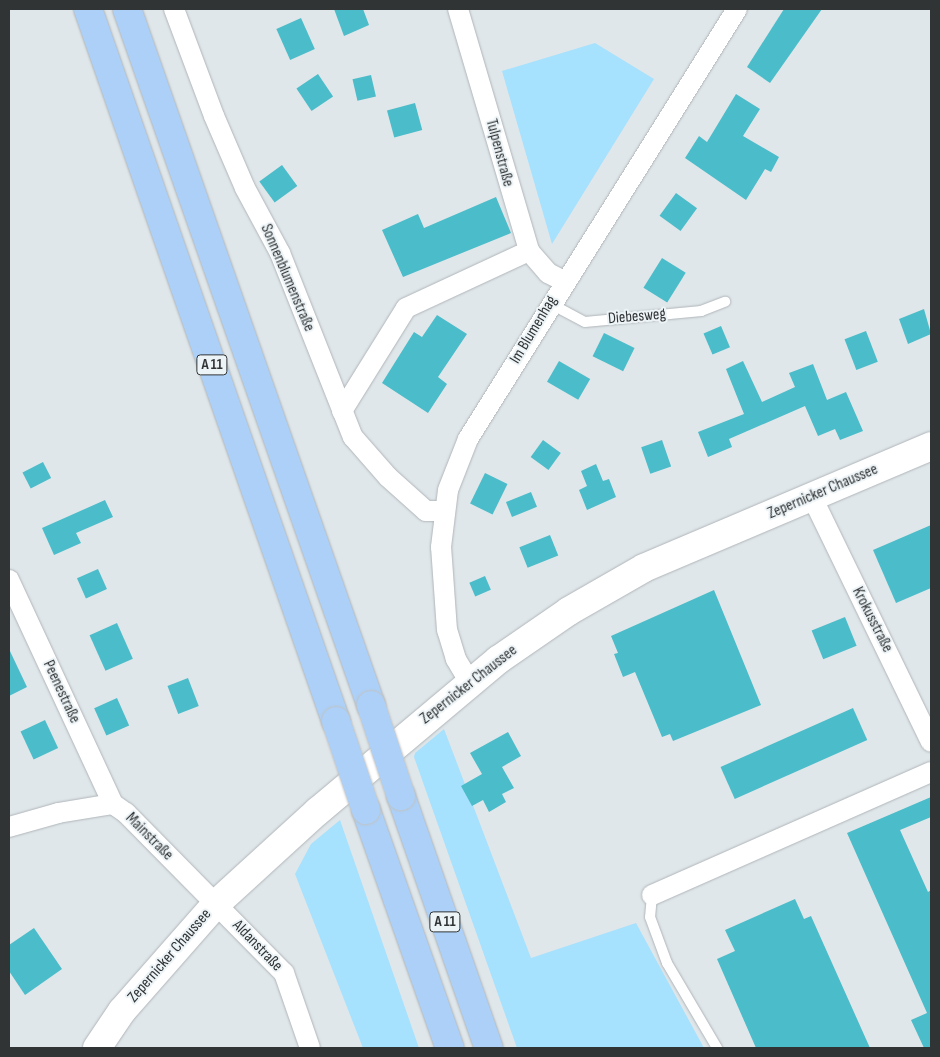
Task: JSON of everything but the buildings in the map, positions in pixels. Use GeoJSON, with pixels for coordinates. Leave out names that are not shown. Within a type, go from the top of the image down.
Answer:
{"type":"FeatureCollection","features":[{"type":"Feature","properties":{"kind":"highway","name":"A 11"},"geometry":{"type":"LineString","coordinates":[[88,9],[450,1048]]}},
{"type":"Feature","properties":{"kind":"highway","name":"A 11"},"geometry":{"type":"LineString","coordinates":[[127,9],[489,1048]]}},
{"type":"Feature","properties":{"kind":"main road","name":"Zepernicker Chaussee"},"geometry":{"type":"LineString","coordinates":[[97,1048],[128,1004],[216,904],[318,811],[469,681],[569,611],[636,572],[931,446]]}},
{"type":"Feature","properties":{"kind":"street","name":"Sonnenblumenstraße"},"geometry":{"type":"LineString","coordinates":[[174,9],[214,116],[245,188],[280,252],[353,437],[388,477],[426,511],[443,511]]}},
{"type":"Feature","properties":{"kind":"street","name":"Tulpenstraße"},"geometry":{"type":"LineString","coordinates":[[458,9],[529,251],[548,273],[564,281]]}},
{"type":"Feature","properties":{"kind":"street","name":"Im Blumenhag"},"geometry":{"type":"LineString","coordinates":[[469,681],[456,659],[447,630],[441,547],[443,511],[448,490],[468,439],[550,303],[737,9]]}},
{"type":"Feature","properties":{"kind":"street"},"geometry":{"type":"LineString","coordinates":[[342,411],[406,308],[529,251]]}},
{"type":"Feature","properties":{"kind":"street","name":"Krokusstraße"},"geometry":{"type":"LineString","coordinates":[[812,497],[931,742]]}},
{"type":"Feature","properties":{"kind":"street","name":"Peenestraße"},"geometry":{"type":"LineString","coordinates":[[9,580],[112,804]]}},
{"type":"Feature","properties":{"kind":"street"},"geometry":{"type":"LineString","coordinates":[[652,896],[931,772]]}},
{"type":"Feature","properties":{"kind":"street","name":"Mainstraße"},"geometry":{"type":"LineString","coordinates":[[9,827],[58,813],[112,804],[126,813],[216,904]]}},
{"type":"Feature","properties":{"kind":"street","name":"Aldanstraße"},"geometry":{"type":"LineString","coordinates":[[216,904],[284,973],[310,1048]]}},
{"type":"Feature","properties":{"kind":"lane","name":"Diebesweg"},"geometry":{"type":"LineString","coordinates":[[550,303],[585,322],[701,311],[725,302]]}},
{"type":"Feature","properties":{"kind":"lane"},"geometry":{"type":"LineString","coordinates":[[652,896],[650,917],[667,963],[717,1048]]}},
{"type":"Feature","properties":{"kind":"shaded area"},"geometry":{"type":"Polygon","coordinates":[[[595,43],[654,79],[552,244],[502,71],[595,43]]]}},
{"type":"Feature","properties":{"kind":"shaded area"},"geometry":{"type":"Polygon","coordinates":[[[444,729],[531,958],[636,923],[704,1048],[517,1048],[414,757],[415,753],[444,729]]]}},
{"type":"Feature","properties":{"kind":"shaded area"},"geometry":{"type":"Polygon","coordinates":[[[340,820],[419,1048],[363,1048],[295,874],[311,844],[340,820]]]}}]}
